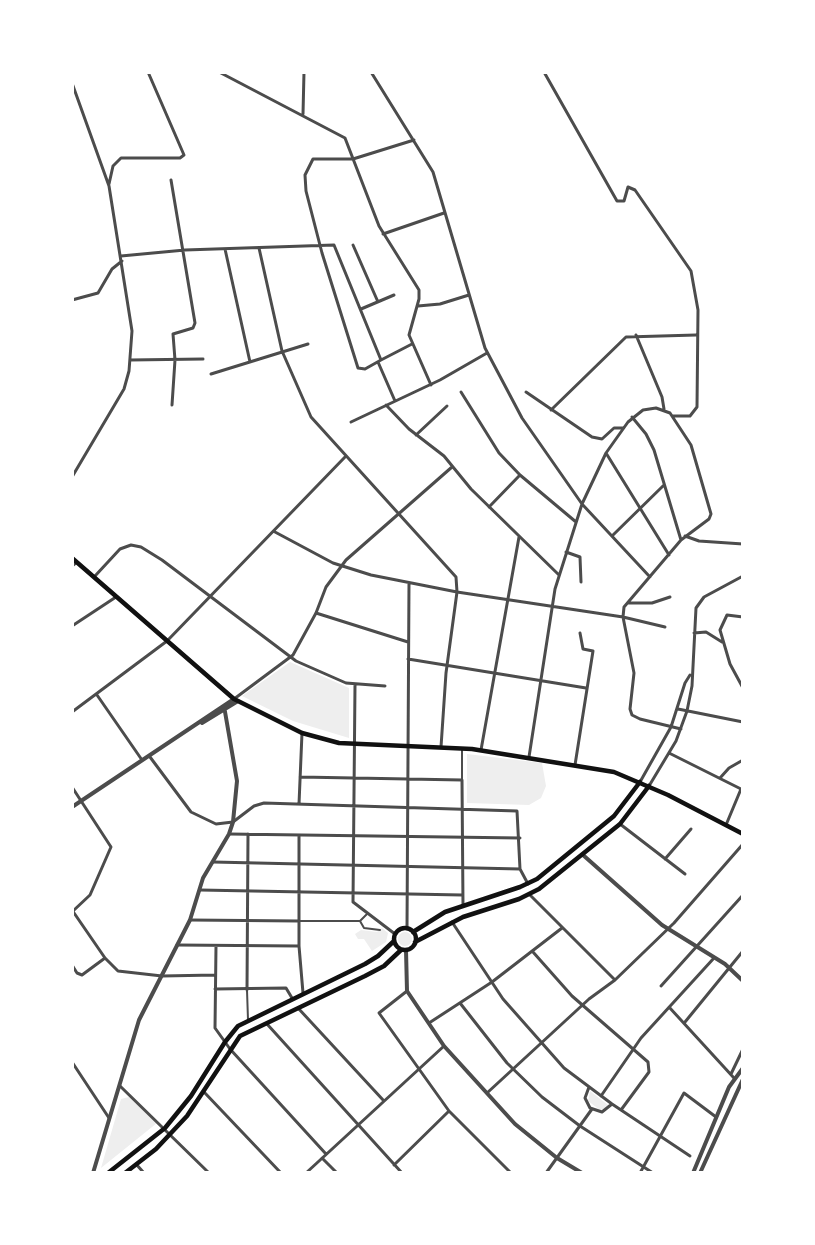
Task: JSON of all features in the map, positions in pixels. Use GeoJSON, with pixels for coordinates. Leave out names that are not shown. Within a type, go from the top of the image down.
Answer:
{"type":"FeatureCollection","features":[{"type":"Feature","properties":{"kind":"main road"},"geometry":{"type":"LineString","coordinates":[[72,558],[236,700],[302,733],[335,742],[354,744],[481,750],[618,773],[649,786],[743,834]]}},
{"type":"Feature","properties":{"kind":"main road"},"geometry":{"type":"LineString","coordinates":[[413,932],[445,912],[528,884],[614,816],[640,782]]}},
{"type":"Feature","properties":{"kind":"main road"},"geometry":{"type":"LineString","coordinates":[[125,1173],[171,1134],[204,1092],[240,1036],[374,972],[415,942],[453,922],[530,895],[620,824],[649,786]]}},
{"type":"Feature","properties":{"kind":"main road"},"geometry":{"type":"LineString","coordinates":[[108,1173],[165,1128],[191,1096],[235,1029],[248,1020],[378,956],[394,941],[398,930],[407,928],[413,932],[415,942]]}},
{"type":"Feature","properties":{"kind":"main road"},"geometry":{"type":"LineString","coordinates":[[394,941],[403,950]]}},
{"type":"Feature","properties":{"kind":"street"},"geometry":{"type":"LineString","coordinates":[[109,186],[118,160],[180,158],[184,155],[148,72]]}},
{"type":"Feature","properties":{"kind":"street"},"geometry":{"type":"LineString","coordinates":[[219,72],[343,136],[383,234],[417,286],[420,295],[409,333],[431,385]]}},
{"type":"Feature","properties":{"kind":"street"},"geometry":{"type":"LineString","coordinates":[[303,114],[304,72]]}},
{"type":"Feature","properties":{"kind":"street"},"geometry":{"type":"LineString","coordinates":[[371,72],[433,172],[487,353],[525,424],[582,504],[650,578]]}},
{"type":"Feature","properties":{"kind":"street"},"geometry":{"type":"LineString","coordinates":[[543,72],[617,201],[623,201],[627,188],[632,188],[690,268],[697,300],[697,407],[690,416],[674,416]]}},
{"type":"Feature","properties":{"kind":"street"},"geometry":{"type":"LineString","coordinates":[[72,83],[109,186],[131,318],[127,379],[118,401],[72,477]]}},
{"type":"Feature","properties":{"kind":"street"},"geometry":{"type":"LineString","coordinates":[[412,344],[365,369],[358,368],[320,246],[305,187],[307,168],[315,158],[353,159],[414,140]]}},
{"type":"Feature","properties":{"kind":"street"},"geometry":{"type":"LineString","coordinates":[[171,180],[185,250],[195,323],[193,328],[173,334],[175,360],[172,405]]}},
{"type":"Feature","properties":{"kind":"street"},"geometry":{"type":"LineString","coordinates":[[383,234],[444,213]]}},
{"type":"Feature","properties":{"kind":"street"},"geometry":{"type":"LineString","coordinates":[[121,256],[185,250],[331,245],[336,248],[395,401]]}},
{"type":"Feature","properties":{"kind":"street"},"geometry":{"type":"LineString","coordinates":[[353,245],[378,302]]}},
{"type":"Feature","properties":{"kind":"street"},"geometry":{"type":"LineString","coordinates":[[259,248],[282,351],[309,414],[345,457],[454,573],[457,592],[447,665],[441,747]]}},
{"type":"Feature","properties":{"kind":"street"},"geometry":{"type":"LineString","coordinates":[[225,249],[250,362]]}},
{"type":"Feature","properties":{"kind":"street"},"geometry":{"type":"LineString","coordinates":[[72,300],[98,293],[112,268],[122,261]]}},
{"type":"Feature","properties":{"kind":"street"},"geometry":{"type":"LineString","coordinates":[[361,309],[394,295]]}},
{"type":"Feature","properties":{"kind":"street"},"geometry":{"type":"LineString","coordinates":[[418,306],[440,304],[469,295]]}},
{"type":"Feature","properties":{"kind":"street"},"geometry":{"type":"LineString","coordinates":[[551,410],[601,364],[624,339],[636,335],[697,335]]}},
{"type":"Feature","properties":{"kind":"street"},"geometry":{"type":"LineString","coordinates":[[636,335],[662,397],[664,409]]}},
{"type":"Feature","properties":{"kind":"street"},"geometry":{"type":"LineString","coordinates":[[211,374],[308,344]]}},
{"type":"Feature","properties":{"kind":"street"},"geometry":{"type":"LineString","coordinates":[[351,422],[431,385],[487,353]]}},
{"type":"Feature","properties":{"kind":"street"},"geometry":{"type":"LineString","coordinates":[[130,360],[203,359]]}},
{"type":"Feature","properties":{"kind":"street"},"geometry":{"type":"LineString","coordinates":[[461,392],[492,446],[520,476],[576,522]]}},
{"type":"Feature","properties":{"kind":"street"},"geometry":{"type":"LineString","coordinates":[[526,392],[594,438],[604,437],[615,427],[623,428]]}},
{"type":"Feature","properties":{"kind":"street"},"geometry":{"type":"LineString","coordinates":[[386,405],[416,435],[444,456],[489,507],[559,575]]}},
{"type":"Feature","properties":{"kind":"street"},"geometry":{"type":"LineString","coordinates":[[416,435],[447,406]]}},
{"type":"Feature","properties":{"kind":"street"},"geometry":{"type":"LineString","coordinates":[[529,758],[552,607],[559,575],[582,504],[606,453],[623,428],[632,417],[648,409],[664,409],[674,416],[691,445],[711,516],[681,540],[627,603],[623,617],[634,673],[631,713],[640,719],[681,729]]}},
{"type":"Feature","properties":{"kind":"street"},"geometry":{"type":"LineString","coordinates":[[632,417],[648,438],[681,540]]}},
{"type":"Feature","properties":{"kind":"street"},"geometry":{"type":"LineString","coordinates":[[606,453],[669,555]]}},
{"type":"Feature","properties":{"kind":"street"},"geometry":{"type":"LineString","coordinates":[[72,712],[167,640],[275,532],[345,457]]}},
{"type":"Feature","properties":{"kind":"street"},"geometry":{"type":"LineString","coordinates":[[72,807],[225,708],[290,658],[316,614],[326,588],[341,566],[452,467]]}},
{"type":"Feature","properties":{"kind":"street"},"geometry":{"type":"LineString","coordinates":[[489,507],[520,476]]}},
{"type":"Feature","properties":{"kind":"street"},"geometry":{"type":"LineString","coordinates":[[612,536],[640,506],[664,485]]}},
{"type":"Feature","properties":{"kind":"street"},"geometry":{"type":"LineString","coordinates":[[275,532],[341,566],[409,583],[623,617],[664,627]]}},
{"type":"Feature","properties":{"kind":"street"},"geometry":{"type":"LineString","coordinates":[[686,536],[699,541],[743,544]]}},
{"type":"Feature","properties":{"kind":"street"},"geometry":{"type":"LineString","coordinates":[[481,750],[519,537]]}},
{"type":"Feature","properties":{"kind":"street"},"geometry":{"type":"LineString","coordinates":[[95,576],[118,550],[134,546],[152,553],[290,658],[355,685],[385,686]]}},
{"type":"Feature","properties":{"kind":"street"},"geometry":{"type":"LineString","coordinates":[[566,552],[580,557],[581,582]]}},
{"type":"Feature","properties":{"kind":"street"},"geometry":{"type":"LineString","coordinates":[[72,566],[77,562]]}},
{"type":"Feature","properties":{"kind":"street"},"geometry":{"type":"LineString","coordinates":[[649,786],[669,753],[687,711],[694,614],[700,601],[743,576]]}},
{"type":"Feature","properties":{"kind":"street"},"geometry":{"type":"LineString","coordinates":[[407,928],[410,746],[409,583]]}},
{"type":"Feature","properties":{"kind":"street"},"geometry":{"type":"LineString","coordinates":[[72,626],[118,596]]}},
{"type":"Feature","properties":{"kind":"street"},"geometry":{"type":"LineString","coordinates":[[627,603],[652,603],[670,597]]}},
{"type":"Feature","properties":{"kind":"street"},"geometry":{"type":"LineString","coordinates":[[316,614],[408,642]]}},
{"type":"Feature","properties":{"kind":"street"},"geometry":{"type":"LineString","coordinates":[[743,617],[734,614],[725,616],[721,625],[722,642],[743,688]]}},
{"type":"Feature","properties":{"kind":"street"},"geometry":{"type":"LineString","coordinates":[[694,633],[705,632],[722,642]]}},
{"type":"Feature","properties":{"kind":"street"},"geometry":{"type":"LineString","coordinates":[[575,765],[593,651],[583,649],[580,633]]}},
{"type":"Feature","properties":{"kind":"street"},"geometry":{"type":"LineString","coordinates":[[408,659],[586,688]]}},
{"type":"Feature","properties":{"kind":"street"},"geometry":{"type":"LineString","coordinates":[[640,782],[671,727],[684,683],[691,674]]}},
{"type":"Feature","properties":{"kind":"street"},"geometry":{"type":"LineString","coordinates":[[355,685],[354,903],[395,934]]}},
{"type":"Feature","properties":{"kind":"street"},"geometry":{"type":"LineString","coordinates":[[97,695],[143,761]]}},
{"type":"Feature","properties":{"kind":"street"},"geometry":{"type":"LineString","coordinates":[[93,1173],[140,1020],[190,920],[198,890],[233,822],[237,781],[225,708]]}},
{"type":"Feature","properties":{"kind":"street"},"geometry":{"type":"LineString","coordinates":[[678,709],[743,722]]}},
{"type":"Feature","properties":{"kind":"street"},"geometry":{"type":"LineString","coordinates":[[299,804],[302,733]]}},
{"type":"Feature","properties":{"kind":"street"},"geometry":{"type":"LineString","coordinates":[[462,748],[463,905]]}},
{"type":"Feature","properties":{"kind":"street"},"geometry":{"type":"LineString","coordinates":[[669,753],[742,789],[726,825]]}},
{"type":"Feature","properties":{"kind":"street"},"geometry":{"type":"LineString","coordinates":[[150,757],[177,796],[195,816],[216,824],[233,822],[259,804],[515,810],[520,813],[520,869],[528,884]]}},
{"type":"Feature","properties":{"kind":"street"},"geometry":{"type":"LineString","coordinates":[[720,778],[729,768],[743,760]]}},
{"type":"Feature","properties":{"kind":"street"},"geometry":{"type":"LineString","coordinates":[[300,777],[462,780]]}},
{"type":"Feature","properties":{"kind":"street"},"geometry":{"type":"LineString","coordinates":[[72,787],[111,848],[90,896],[72,910],[105,958],[118,971],[162,976],[215,975]]}},
{"type":"Feature","properties":{"kind":"street"},"geometry":{"type":"LineString","coordinates":[[620,824],[684,874]]}},
{"type":"Feature","properties":{"kind":"street"},"geometry":{"type":"LineString","coordinates":[[665,859],[691,829]]}},
{"type":"Feature","properties":{"kind":"street"},"geometry":{"type":"LineString","coordinates":[[228,834],[520,838]]}},
{"type":"Feature","properties":{"kind":"street"},"geometry":{"type":"LineString","coordinates":[[248,834],[248,1020]]}},
{"type":"Feature","properties":{"kind":"street"},"geometry":{"type":"LineString","coordinates":[[299,835],[299,946],[303,993]]}},
{"type":"Feature","properties":{"kind":"street"},"geometry":{"type":"LineString","coordinates":[[486,1094],[582,1005],[615,980],[668,930],[705,892],[743,844]]}},
{"type":"Feature","properties":{"kind":"street"},"geometry":{"type":"LineString","coordinates":[[583,855],[668,930],[729,967],[743,981]]}},
{"type":"Feature","properties":{"kind":"street"},"geometry":{"type":"LineString","coordinates":[[213,862],[520,869]]}},
{"type":"Feature","properties":{"kind":"street"},"geometry":{"type":"LineString","coordinates":[[198,890],[462,895]]}},
{"type":"Feature","properties":{"kind":"street"},"geometry":{"type":"LineString","coordinates":[[530,895],[615,980]]}},
{"type":"Feature","properties":{"kind":"street"},"geometry":{"type":"LineString","coordinates":[[660,986],[743,896]]}},
{"type":"Feature","properties":{"kind":"street"},"geometry":{"type":"LineString","coordinates":[[190,920],[360,921],[368,913]]}},
{"type":"Feature","properties":{"kind":"street"},"geometry":{"type":"LineString","coordinates":[[360,921],[364,928],[380,930]]}},
{"type":"Feature","properties":{"kind":"street"},"geometry":{"type":"LineString","coordinates":[[453,922],[492,982],[541,1044],[564,1068],[612,1104],[690,1156]]}},
{"type":"Feature","properties":{"kind":"street"},"geometry":{"type":"LineString","coordinates":[[428,1024],[492,982],[562,928]]}},
{"type":"Feature","properties":{"kind":"street"},"geometry":{"type":"LineString","coordinates":[[177,945],[299,946]]}},
{"type":"Feature","properties":{"kind":"street"},"geometry":{"type":"LineString","coordinates":[[216,946],[214,1026],[230,1049],[326,1154]]}},
{"type":"Feature","properties":{"kind":"street"},"geometry":{"type":"LineString","coordinates":[[403,950],[407,990],[444,1046],[515,1124],[557,1158],[582,1173]]}},
{"type":"Feature","properties":{"kind":"street"},"geometry":{"type":"LineString","coordinates":[[685,1022],[743,951]]}},
{"type":"Feature","properties":{"kind":"street"},"geometry":{"type":"LineString","coordinates":[[533,952],[582,1005],[648,1062],[649,1072],[621,1110]]}},
{"type":"Feature","properties":{"kind":"street"},"geometry":{"type":"LineString","coordinates":[[72,965],[77,973],[82,975],[105,958]]}},
{"type":"Feature","properties":{"kind":"street"},"geometry":{"type":"LineString","coordinates":[[601,1096],[633,1048],[714,958]]}},
{"type":"Feature","properties":{"kind":"street"},"geometry":{"type":"LineString","coordinates":[[215,989],[287,988],[292,998]]}},
{"type":"Feature","properties":{"kind":"street"},"geometry":{"type":"LineString","coordinates":[[407,990],[379,1013],[449,1111],[510,1173]]}},
{"type":"Feature","properties":{"kind":"street"},"geometry":{"type":"LineString","coordinates":[[460,1003],[513,1070],[542,1098],[580,1126],[653,1173]]}},
{"type":"Feature","properties":{"kind":"street"},"geometry":{"type":"LineString","coordinates":[[297,1007],[384,1101]]}},
{"type":"Feature","properties":{"kind":"street"},"geometry":{"type":"LineString","coordinates":[[669,1007],[733,1076]]}},
{"type":"Feature","properties":{"kind":"street"},"geometry":{"type":"LineString","coordinates":[[266,1022],[402,1173]]}},
{"type":"Feature","properties":{"kind":"street"},"geometry":{"type":"LineString","coordinates":[[306,1173],[444,1046]]}},
{"type":"Feature","properties":{"kind":"street"},"geometry":{"type":"LineString","coordinates":[[693,1173],[743,1049]]}},
{"type":"Feature","properties":{"kind":"street"},"geometry":{"type":"LineString","coordinates":[[72,1062],[109,1119]]}},
{"type":"Feature","properties":{"kind":"street"},"geometry":{"type":"LineString","coordinates":[[733,1076],[743,1068]]}},
{"type":"Feature","properties":{"kind":"street"},"geometry":{"type":"LineString","coordinates":[[700,1173],[743,1079]]}},
{"type":"Feature","properties":{"kind":"street"},"geometry":{"type":"LineString","coordinates":[[120,1086],[209,1173]]}},
{"type":"Feature","properties":{"kind":"street"},"geometry":{"type":"LineString","coordinates":[[589,1087],[585,1100],[592,1109],[602,1112],[612,1104]]}},
{"type":"Feature","properties":{"kind":"street"},"geometry":{"type":"LineString","coordinates":[[204,1092],[281,1173]]}},
{"type":"Feature","properties":{"kind":"street"},"geometry":{"type":"LineString","coordinates":[[640,1173],[684,1094],[716,1117]]}},
{"type":"Feature","properties":{"kind":"street"},"geometry":{"type":"LineString","coordinates":[[546,1173],[592,1109]]}},
{"type":"Feature","properties":{"kind":"street"},"geometry":{"type":"LineString","coordinates":[[394,1165],[449,1111]]}},
{"type":"Feature","properties":{"kind":"street"},"geometry":{"type":"LineString","coordinates":[[322,1158],[336,1173]]}},
{"type":"Feature","properties":{"kind":"street"},"geometry":{"type":"LineString","coordinates":[[136,1164],[144,1173]]}},
{"type":"Feature","properties":{"kind":"shaded area"},"geometry":{"type":"Polygon","coordinates":[[[290,662],[349,688],[349,738],[293,721],[242,696],[290,662]]]}},
{"type":"Feature","properties":{"kind":"shaded area"},"geometry":{"type":"Polygon","coordinates":[[[467,754],[542,763],[546,786],[541,798],[529,805],[467,803],[467,754]]]}},
{"type":"Feature","properties":{"kind":"shaded area"},"geometry":{"type":"Polygon","coordinates":[[[382,928],[388,933],[386,942],[372,951],[364,939],[358,939],[355,934],[361,930],[377,932],[382,928]]]}},
{"type":"Feature","properties":{"kind":"shaded area"},"geometry":{"type":"Polygon","coordinates":[[[402,932],[408,932],[412,939],[408,946],[402,946],[398,942],[398,936],[402,932]]]}},
{"type":"Feature","properties":{"kind":"shaded area"},"geometry":{"type":"Polygon","coordinates":[[[590,1091],[608,1105],[607,1108],[600,1110],[588,1101],[590,1091]]]}},
{"type":"Feature","properties":{"kind":"shaded area"},"geometry":{"type":"Polygon","coordinates":[[[129,1097],[157,1123],[101,1168],[121,1099],[129,1097]]]}}]}
